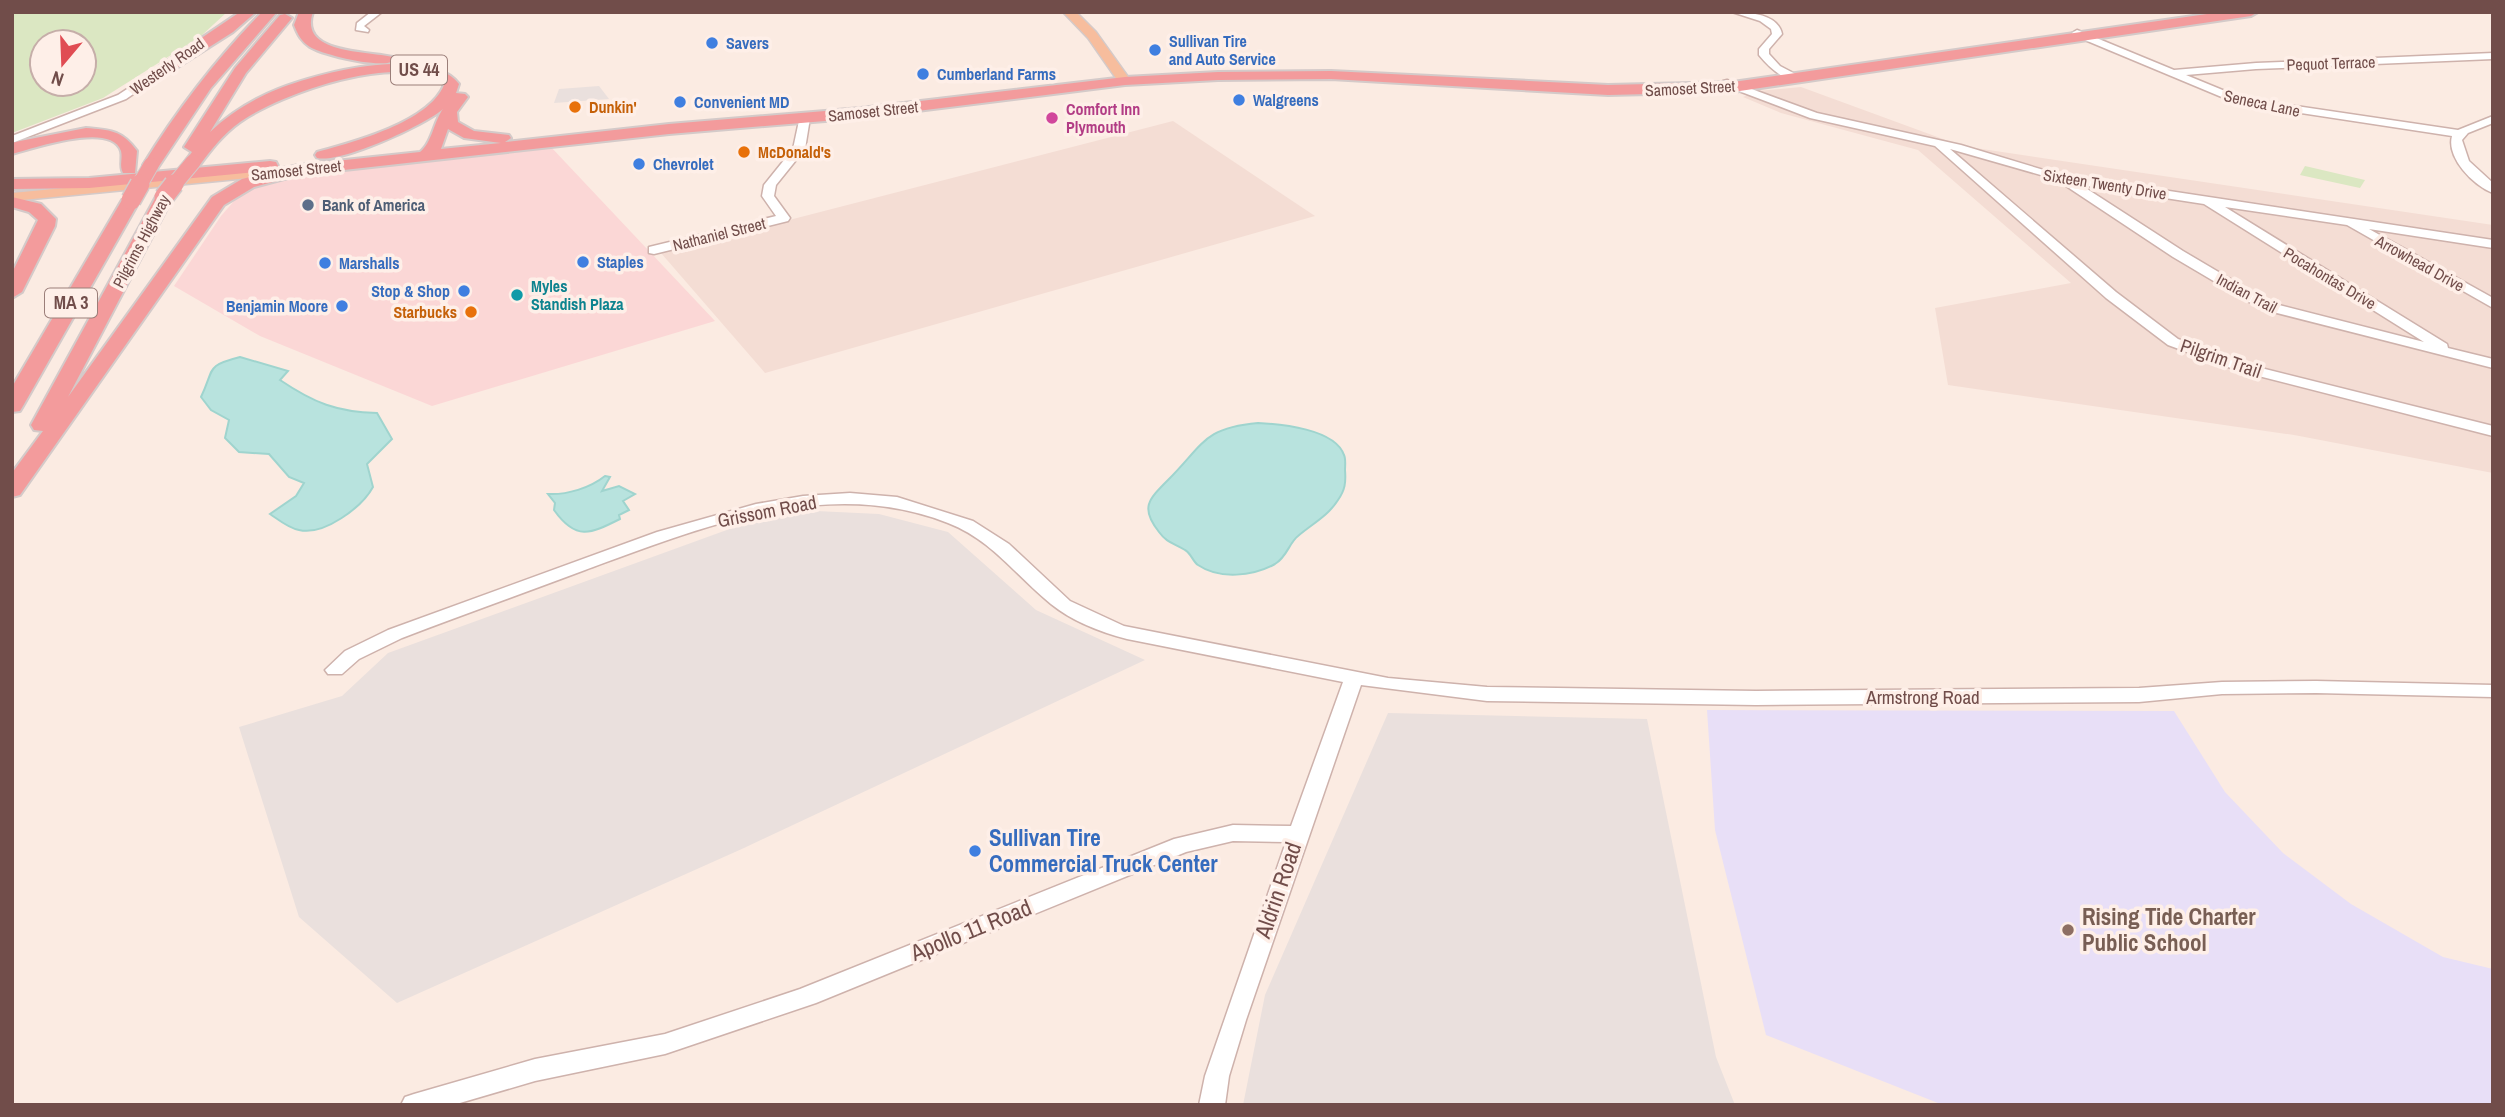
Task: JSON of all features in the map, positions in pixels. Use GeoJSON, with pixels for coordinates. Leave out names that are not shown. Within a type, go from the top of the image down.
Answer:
{"type":"FeatureCollection","features":[{"type":"Feature","properties":{"kind":"highway"},"geometry":{"type":"LineString","coordinates":[[165,69],[228,29],[249,12]]}},
{"type":"Feature","properties":{"kind":"highway","name":"Pilgrims Highway"},"geometry":{"type":"LineString","coordinates":[[12,406],[108,237],[124,201],[205,82],[270,12]]}},
{"type":"Feature","properties":{"kind":"highway","name":"Pilgrims Highway"},"geometry":{"type":"LineString","coordinates":[[12,484],[164,197],[188,162],[214,109],[240,71],[291,12]]}},
{"type":"Feature","properties":{"kind":"highway"},"geometry":{"type":"LineString","coordinates":[[306,12],[300,24],[301,30],[310,41],[319,46],[354,55],[441,69],[456,75],[464,85],[443,120],[428,153]]}},
{"type":"Feature","properties":{"kind":"highway","name":"Samoset Street"},"geometry":{"type":"LineString","coordinates":[[298,170],[525,139],[578,138],[804,118],[1125,81],[1298,74],[1591,90],[1730,85],[2222,12]]}},
{"type":"Feature","properties":{"kind":"highway","name":"Samoset Street"},"geometry":{"type":"LineString","coordinates":[[2080,34],[2251,12]]}},
{"type":"Feature","properties":{"kind":"highway","name":"US 44"},"geometry":{"type":"LineString","coordinates":[[188,162],[211,139],[242,115],[278,96],[315,82],[360,72],[401,69],[438,74],[452,84],[451,91],[444,100],[394,131],[332,153],[260,167]]}},
{"type":"Feature","properties":{"kind":"highway"},"geometry":{"type":"LineString","coordinates":[[449,113],[451,124],[463,132],[481,137],[525,139]]}},
{"type":"Feature","properties":{"kind":"highway"},"geometry":{"type":"LineString","coordinates":[[12,149],[62,136],[106,134],[119,138],[127,145],[131,156],[124,201]]}},
{"type":"Feature","properties":{"kind":"highway","name":"Samoset Street"},"geometry":{"type":"LineString","coordinates":[[89,183],[557,143],[578,138]]}},
{"type":"Feature","properties":{"kind":"highway"},"geometry":{"type":"LineString","coordinates":[[12,490],[218,201],[248,183],[298,170]]}},
{"type":"Feature","properties":{"kind":"highway"},"geometry":{"type":"LineString","coordinates":[[12,184],[89,183]]}},
{"type":"Feature","properties":{"kind":"highway"},"geometry":{"type":"LineString","coordinates":[[12,200],[35,208],[47,219],[46,226],[12,292]]}},
{"type":"Feature","properties":{"kind":"main road"},"geometry":{"type":"LineString","coordinates":[[1069,12],[1093,35],[1125,81]]}},
{"type":"Feature","properties":{"kind":"main road","name":"Samoset Street"},"geometry":{"type":"LineString","coordinates":[[12,200],[298,170]]}},
{"type":"Feature","properties":{"kind":"main road","name":"Samoset Street"},"geometry":{"type":"LineString","coordinates":[[12,191],[89,183]]}},
{"type":"Feature","properties":{"kind":"street","name":"Westerly Road"},"geometry":{"type":"LineString","coordinates":[[12,140],[122,97],[218,31],[238,12]]}},
{"type":"Feature","properties":{"kind":"street"},"geometry":{"type":"LineString","coordinates":[[364,30],[359,28],[360,25],[377,12]]}},
{"type":"Feature","properties":{"kind":"street"},"geometry":{"type":"LineString","coordinates":[[1737,12],[1763,19],[1776,28],[1777,34],[1763,53],[1776,68],[1795,77]]}},
{"type":"Feature","properties":{"kind":"street","name":"Seneca Lane"},"geometry":{"type":"LineString","coordinates":[[2080,34],[2222,96],[2252,104],[2459,134]]}},
{"type":"Feature","properties":{"kind":"street","name":"Pequot Terrace"},"geometry":{"type":"LineString","coordinates":[[2170,73],[2245,66],[2493,55]]}},
{"type":"Feature","properties":{"kind":"street","name":"Sixteen Twenty Drive"},"geometry":{"type":"LineString","coordinates":[[1730,85],[1825,119],[1930,141],[2065,178],[2493,244]]}},
{"type":"Feature","properties":{"kind":"street","name":"Nathaniel Street"},"geometry":{"type":"LineString","coordinates":[[654,250],[784,218],[768,196],[771,185],[799,149],[804,118]]}},
{"type":"Feature","properties":{"kind":"street"},"geometry":{"type":"LineString","coordinates":[[2493,120],[2459,134],[2457,145],[2470,170],[2493,189]]}},
{"type":"Feature","properties":{"kind":"street","name":"Pilgrim Trail"},"geometry":{"type":"LineString","coordinates":[[1930,141],[1959,161],[2119,301],[2173,342],[2244,368],[2493,431]]}},
{"type":"Feature","properties":{"kind":"street","name":"Indian Trail"},"geometry":{"type":"LineString","coordinates":[[2065,178],[2178,254],[2266,306],[2493,364]]}},
{"type":"Feature","properties":{"kind":"street","name":"Pocahontas Drive"},"geometry":{"type":"LineString","coordinates":[[2204,200],[2456,355]]}},
{"type":"Feature","properties":{"kind":"street","name":"Arrowhead Drive"},"geometry":{"type":"LineString","coordinates":[[2347,221],[2493,304]]}},
{"type":"Feature","properties":{"kind":"street","name":"Grissom Road"},"geometry":{"type":"LineString","coordinates":[[335,670],[352,655],[395,634],[694,527],[783,503],[840,499],[897,504],[941,514],[972,527],[1001,546],[1056,599],[1085,618],[1106,626],[1127,633],[1354,678]]}},
{"type":"Feature","properties":{"kind":"street","name":"Armstrong Road"},"geometry":{"type":"LineString","coordinates":[[1354,678],[1441,691],[1488,694],[1756,698],[2139,695],[2221,688],[2316,687],[2493,691]]}},
{"type":"Feature","properties":{"kind":"street","name":"Aldrin Road"},"geometry":{"type":"LineString","coordinates":[[1212,1105],[1217,1076],[1234,1020],[1297,834],[1354,678]]}},
{"type":"Feature","properties":{"kind":"street","name":"Apollo 11 Road"},"geometry":{"type":"LineString","coordinates":[[414,1105],[535,1070],[648,1047],[808,996],[1182,845],[1233,833],[1297,834]]}},
{"type":"Feature","properties":{"kind":"shaded area"},"geometry":{"type":"Polygon","coordinates":[[[599,86],[609,99],[554,103],[559,89],[599,86]]]}},
{"type":"Feature","properties":{"kind":"shaded area"},"geometry":{"type":"Polygon","coordinates":[[[1801,87],[1962,146],[2493,225],[2493,473],[2294,435],[1948,385],[1935,308],[2071,283],[1918,150],[1781,113],[1743,97],[1758,91],[1801,87]]]}},
{"type":"Feature","properties":{"kind":"shaded area"},"geometry":{"type":"Polygon","coordinates":[[[1173,121],[1315,216],[765,373],[661,253],[1173,121]]]}},
{"type":"Feature","properties":{"kind":"shaded area","name":"Myles Standish Plaza"},"geometry":{"type":"Polygon","coordinates":[[[550,146],[715,321],[432,406],[260,336],[174,286],[221,216],[247,186],[293,174],[550,146]]]}},
{"type":"Feature","properties":{"kind":"shaded area"},"geometry":{"type":"Polygon","coordinates":[[[816,511],[879,514],[948,532],[1036,610],[1145,660],[744,848],[397,1003],[299,917],[239,727],[342,696],[388,653],[757,519],[816,511]]]}},
{"type":"Feature","properties":{"kind":"shaded area","name":"Rising Tide Charter Public School"},"geometry":{"type":"Polygon","coordinates":[[[1707,710],[2174,711],[2225,792],[2283,853],[2351,904],[2443,957],[2493,969],[2493,1105],[1943,1105],[1766,1035],[1715,830],[1707,710]]]}},
{"type":"Feature","properties":{"kind":"shaded area"},"geometry":{"type":"Polygon","coordinates":[[[1388,713],[1647,719],[1716,1057],[1735,1105],[1243,1105],[1265,995],[1388,713]]]}},
{"type":"Feature","properties":{"kind":"green space"},"geometry":{"type":"Polygon","coordinates":[[[12,12],[227,12],[201,36],[103,98],[12,133],[12,12]]]}},
{"type":"Feature","properties":{"kind":"green space"},"geometry":{"type":"Polygon","coordinates":[[[2305,166],[2365,180],[2360,188],[2300,175],[2305,166]]]}},
{"type":"Feature","properties":{"kind":"water"},"geometry":{"type":"Polygon","coordinates":[[[240,357],[288,371],[280,380],[326,405],[350,411],[377,413],[392,439],[367,464],[373,487],[368,495],[341,518],[320,529],[309,531],[291,528],[270,514],[296,496],[304,483],[289,477],[269,454],[239,452],[225,438],[229,420],[211,410],[201,397],[216,366],[240,357]]]}},
{"type":"Feature","properties":{"kind":"water"},"geometry":{"type":"Polygon","coordinates":[[[1258,423],[1306,430],[1330,439],[1339,446],[1345,457],[1344,490],[1330,511],[1295,539],[1275,564],[1247,574],[1216,573],[1198,565],[1187,551],[1162,536],[1150,517],[1149,504],[1155,493],[1206,440],[1226,429],[1258,423]]]}},
{"type":"Feature","properties":{"kind":"water"},"geometry":{"type":"Polygon","coordinates":[[[605,476],[610,477],[602,491],[619,486],[635,494],[623,501],[629,510],[619,515],[620,519],[592,531],[584,532],[569,527],[554,510],[555,503],[548,494],[578,490],[605,476]]]}},
{"type":"Feature","properties":{"kind":"place","name":"Savers"},"geometry":{"type":"Point","coordinates":[712,43]}},
{"type":"Feature","properties":{"kind":"place","name":"Sullivan Tire and Auto Service"},"geometry":{"type":"Point","coordinates":[1155,50]}},
{"type":"Feature","properties":{"kind":"place","name":"Cumberland Farms"},"geometry":{"type":"Point","coordinates":[923,74]}},
{"type":"Feature","properties":{"kind":"place","name":"Walgreens"},"geometry":{"type":"Point","coordinates":[1239,100]}},
{"type":"Feature","properties":{"kind":"place","name":"Convenient MD"},"geometry":{"type":"Point","coordinates":[680,102]}},
{"type":"Feature","properties":{"kind":"place","name":"Dunkin'"},"geometry":{"type":"Point","coordinates":[575,107]}},
{"type":"Feature","properties":{"kind":"place","name":"Comfort Inn Plymouth"},"geometry":{"type":"Point","coordinates":[1052,118]}},
{"type":"Feature","properties":{"kind":"place","name":"McDonald's"},"geometry":{"type":"Point","coordinates":[744,152]}},
{"type":"Feature","properties":{"kind":"place","name":"Chevrolet"},"geometry":{"type":"Point","coordinates":[639,164]}},
{"type":"Feature","properties":{"kind":"place","name":"Bank of America"},"geometry":{"type":"Point","coordinates":[308,205]}},
{"type":"Feature","properties":{"kind":"place","name":"Staples"},"geometry":{"type":"Point","coordinates":[583,262]}},
{"type":"Feature","properties":{"kind":"place","name":"Marshalls"},"geometry":{"type":"Point","coordinates":[325,263]}},
{"type":"Feature","properties":{"kind":"place","name":"Stop & Shop"},"geometry":{"type":"Point","coordinates":[464,291]}},
{"type":"Feature","properties":{"kind":"place","name":"Myles Standish Plaza"},"geometry":{"type":"Point","coordinates":[517,295]}},
{"type":"Feature","properties":{"kind":"place","name":"Benjamin Moore"},"geometry":{"type":"Point","coordinates":[342,306]}},
{"type":"Feature","properties":{"kind":"place","name":"Starbucks"},"geometry":{"type":"Point","coordinates":[471,312]}},
{"type":"Feature","properties":{"kind":"place","name":"Sullivan Tire Commercial Truck Center"},"geometry":{"type":"Point","coordinates":[975,851]}},
{"type":"Feature","properties":{"kind":"place","name":"Rising Tide Charter Public School"},"geometry":{"type":"Point","coordinates":[2068,930]}}]}
